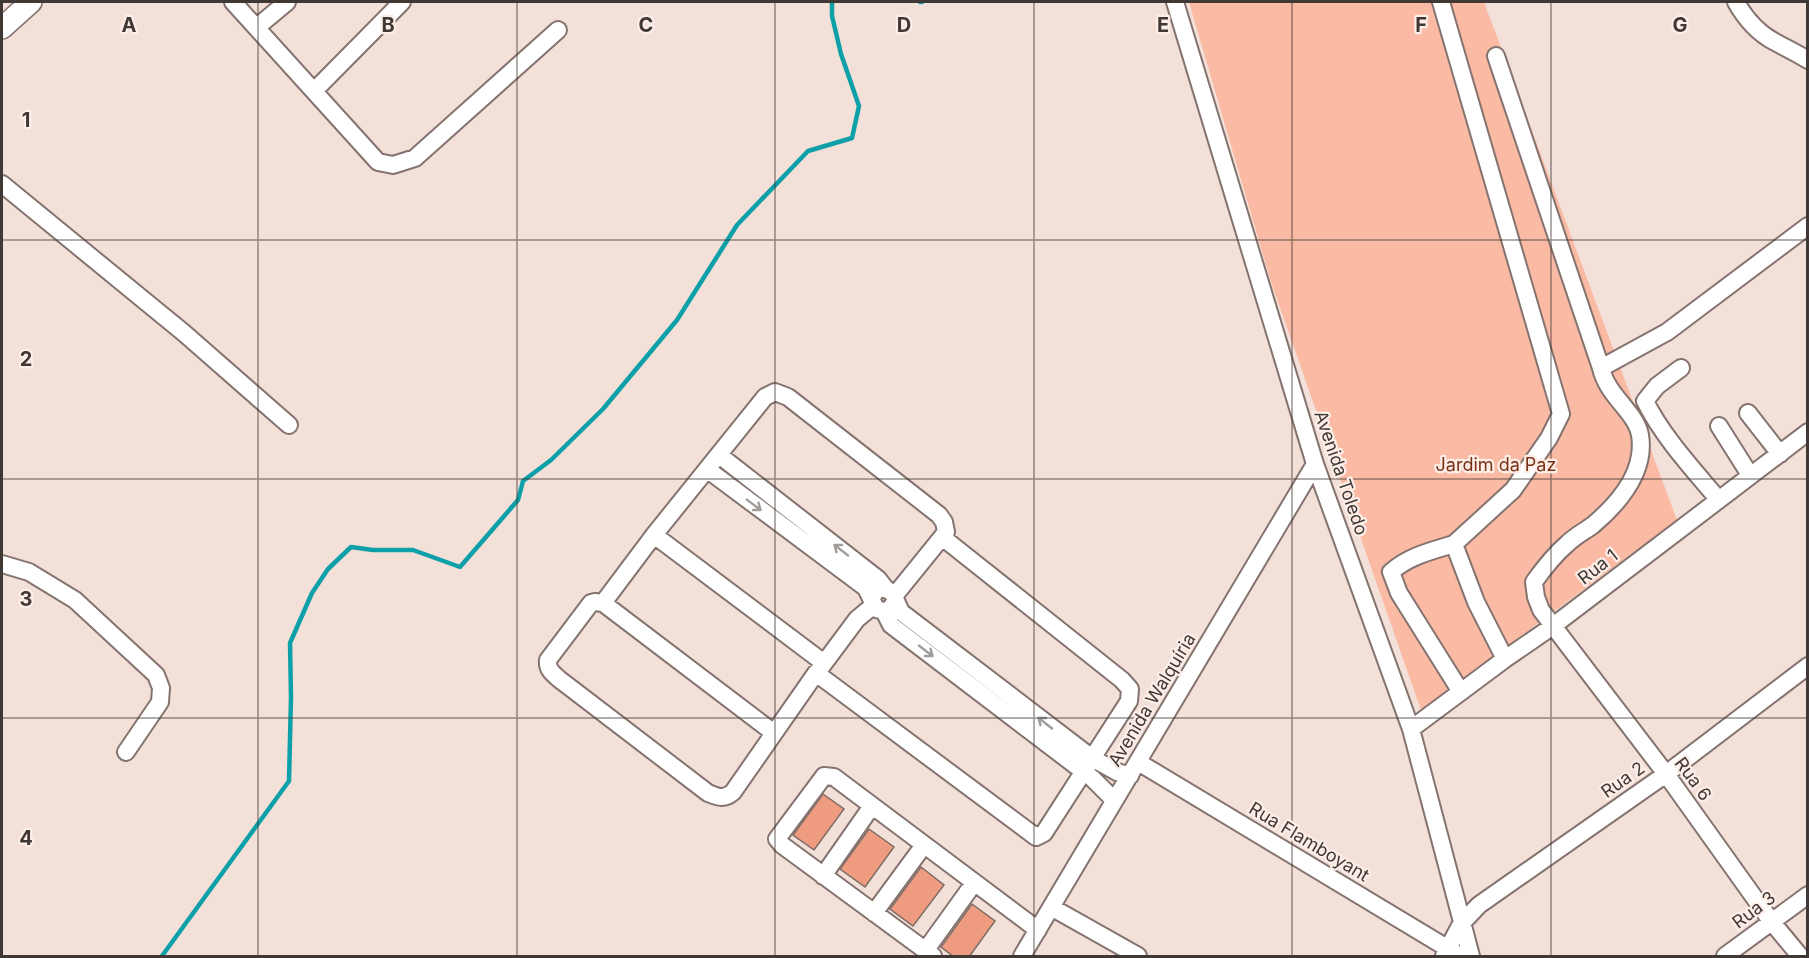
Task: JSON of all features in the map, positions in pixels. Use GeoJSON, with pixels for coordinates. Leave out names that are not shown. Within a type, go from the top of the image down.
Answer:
{"type":"FeatureCollection","features":[{"type":"Feature","properties":{"kind":"main road"},"geometry":{"type":"LineString","coordinates":[[2,27],[31,2]]}},
{"type":"Feature","properties":{"kind":"street"},"geometry":{"type":"LineString","coordinates":[[233,2],[378,162],[393,165],[415,158],[558,30]]}},
{"type":"Feature","properties":{"kind":"street"},"geometry":{"type":"LineString","coordinates":[[257,27],[287,2]]}},
{"type":"Feature","properties":{"kind":"street"},"geometry":{"type":"LineString","coordinates":[[314,91],[402,2]]}},
{"type":"Feature","properties":{"kind":"street","name":"Avenida Toledo"},"geometry":{"type":"LineString","coordinates":[[1175,2],[1315,464],[1411,729],[1471,957]]}},
{"type":"Feature","properties":{"kind":"street"},"geometry":{"type":"LineString","coordinates":[[1441,2],[1561,414],[1549,438],[1513,490],[1454,544],[1420,554],[1391,572],[1399,593],[1461,692]]}},
{"type":"Feature","properties":{"kind":"street"},"geometry":{"type":"LineString","coordinates":[[1736,2],[1742,13],[1756,28],[1772,40],[1808,60]]}},
{"type":"Feature","properties":{"kind":"street"},"geometry":{"type":"LineString","coordinates":[[1496,56],[1601,368],[1667,332],[1808,226]]}},
{"type":"Feature","properties":{"kind":"street"},"geometry":{"type":"LineString","coordinates":[[2,184],[184,333],[290,425]]}},
{"type":"Feature","properties":{"kind":"street","name":"Rua 6"},"geometry":{"type":"LineString","coordinates":[[1601,368],[1609,389],[1636,425],[1640,435],[1637,471],[1619,498],[1594,524],[1554,555],[1534,582],[1536,597],[1541,610],[1666,774],[1771,921],[1800,957]]}},
{"type":"Feature","properties":{"kind":"street"},"geometry":{"type":"LineString","coordinates":[[1681,368],[1657,386],[1645,401],[1653,418],[1672,444],[1718,499]]}},
{"type":"Feature","properties":{"kind":"street"},"geometry":{"type":"LineString","coordinates":[[603,603],[654,535],[765,397],[775,392],[781,393],[939,515],[944,522],[946,532],[884,600],[857,619],[728,797],[722,798],[708,793],[550,671],[548,660],[591,603],[603,603],[774,733]]}},
{"type":"Feature","properties":{"kind":"street"},"geometry":{"type":"LineString","coordinates":[[1748,412],[1780,454]]}},
{"type":"Feature","properties":{"kind":"street"},"geometry":{"type":"LineString","coordinates":[[1719,426],[1750,475]]}},
{"type":"Feature","properties":{"kind":"street","name":"Rua 1"},"geometry":{"type":"LineString","coordinates":[[1411,729],[1505,658],[1554,626],[1750,475],[1806,437]]}},
{"type":"Feature","properties":{"kind":"street"},"geometry":{"type":"LineString","coordinates":[[719,455],[878,579],[891,625],[1087,765],[1114,800]]}},
{"type":"Feature","properties":{"kind":"street","name":"Avenida Walquíria"},"geometry":{"type":"LineString","coordinates":[[1022,957],[1315,464]]}},
{"type":"Feature","properties":{"kind":"street"},"geometry":{"type":"LineString","coordinates":[[708,470],[884,600]]}},
{"type":"Feature","properties":{"kind":"street"},"geometry":{"type":"LineString","coordinates":[[654,535],[1036,837],[1044,833],[1129,701],[1130,690],[1122,680],[942,537]]}},
{"type":"Feature","properties":{"kind":"street"},"geometry":{"type":"LineString","coordinates":[[1454,544],[1476,602],[1505,658]]}},
{"type":"Feature","properties":{"kind":"street"},"geometry":{"type":"LineString","coordinates":[[2,564],[29,572],[75,600],[156,675],[161,688],[160,702],[126,752]]}},
{"type":"Feature","properties":{"kind":"street","name":"Rua 2"},"geometry":{"type":"LineString","coordinates":[[1451,954],[1461,924],[1479,905],[1666,774],[1808,666]]}},
{"type":"Feature","properties":{"kind":"street","name":"Rua Flamboyant"},"geometry":{"type":"LineString","coordinates":[[1087,765],[1117,772],[1134,769],[1451,954]]}},
{"type":"Feature","properties":{"kind":"street"},"geometry":{"type":"LineString","coordinates":[[974,883],[929,954],[777,839],[824,776],[834,777],[1038,930]]}},
{"type":"Feature","properties":{"kind":"street"},"geometry":{"type":"LineString","coordinates":[[823,876],[872,806]]}},
{"type":"Feature","properties":{"kind":"street"},"geometry":{"type":"LineString","coordinates":[[874,913],[924,845]]}},
{"type":"Feature","properties":{"kind":"street","name":"Rua 3"},"geometry":{"type":"LineString","coordinates":[[1725,957],[1808,895]]}},
{"type":"Feature","properties":{"kind":"street"},"geometry":{"type":"LineString","coordinates":[[1051,907],[1138,957]]}},
{"type":"Feature","properties":{"kind":"green space","name":"Jardim da Paz"},"geometry":{"type":"Polygon","coordinates":[[[1189,2],[1484,2],[1677,520],[1421,710],[1271,282],[1189,2]]]}},
{"type":"Feature","properties":{"kind":"building"},"geometry":{"type":"Polygon","coordinates":[[[823,794],[844,809],[814,850],[793,835],[823,794]]]}},
{"type":"Feature","properties":{"kind":"building"},"geometry":{"type":"Polygon","coordinates":[[[869,829],[894,847],[865,887],[840,869],[869,829]]]}},
{"type":"Feature","properties":{"kind":"building"},"geometry":{"type":"Polygon","coordinates":[[[921,867],[944,885],[913,926],[890,909],[921,867]]]}},
{"type":"Feature","properties":{"kind":"building"},"geometry":{"type":"Polygon","coordinates":[[[972,904],[995,921],[969,957],[954,957],[941,947],[972,904]]]}},
{"type":"Feature","properties":{"kind":"waterway"},"geometry":{"type":"LineString","coordinates":[[162,956],[289,781],[290,643],[312,593],[328,569],[351,547],[373,550],[413,550],[460,567],[518,500],[523,481],[551,460],[603,409],[677,320],[737,225],[808,151],[852,138],[859,106],[841,54],[832,16],[832,2]]}}]}
